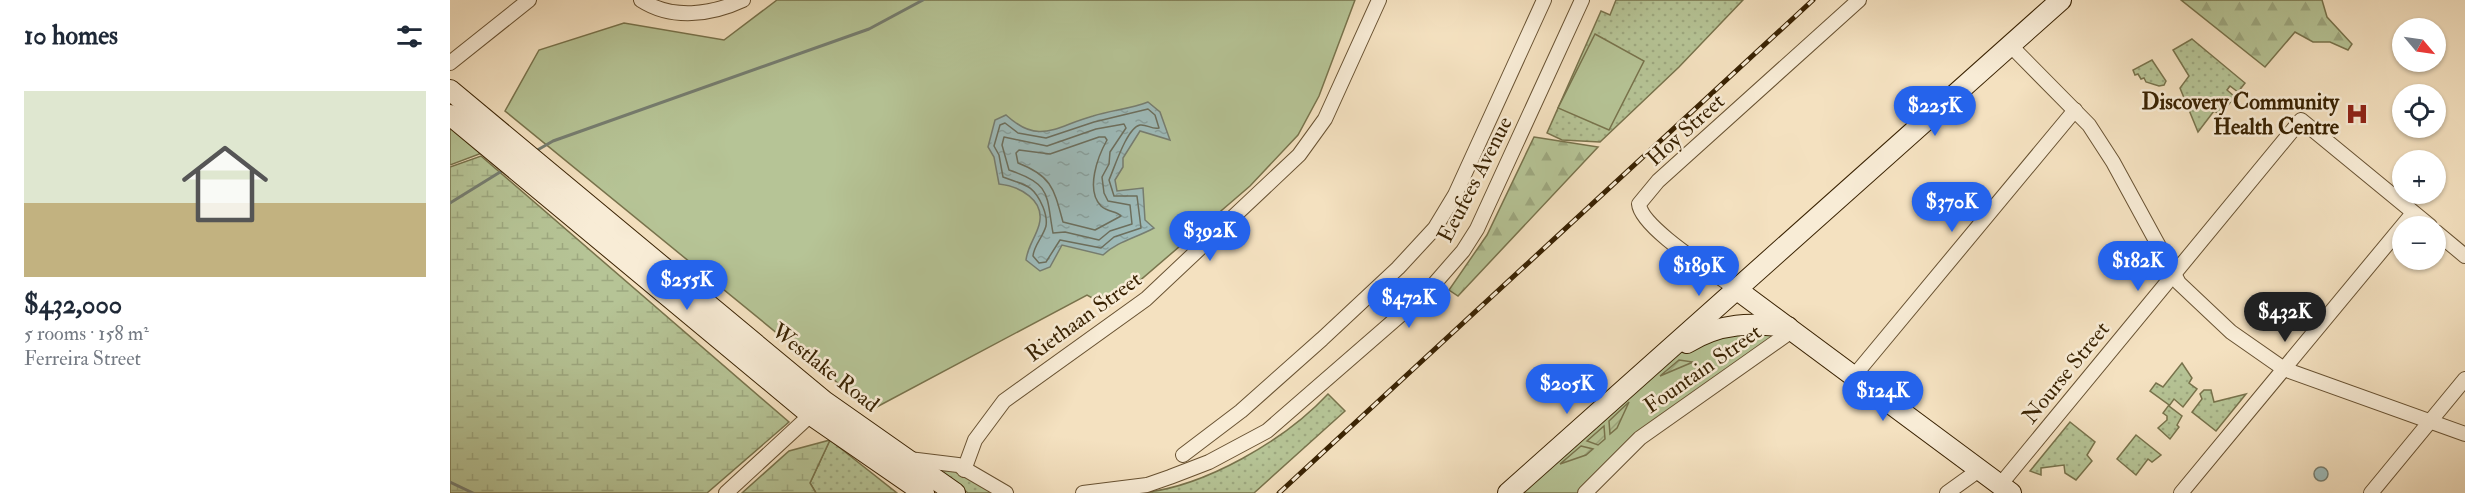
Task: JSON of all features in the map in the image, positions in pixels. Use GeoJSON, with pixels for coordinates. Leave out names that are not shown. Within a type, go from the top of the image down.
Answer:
{"type":"FeatureCollection","features":[{"type":"Feature","properties":{"kind":"main road"},"geometry":{"type":"LineString","coordinates":[[1508,493],[2061,0]]}},
{"type":"Feature","properties":{"kind":"main road","name":"Westlake Road"},"geometry":{"type":"LineString","coordinates":[[450,90],[818,408],[909,459],[955,493]]}},
{"type":"Feature","properties":{"kind":"main road","name":"Westlake Road"},"geometry":{"type":"LineString","coordinates":[[450,116],[924,493]]}},
{"type":"Feature","properties":{"kind":"main road"},"geometry":{"type":"LineString","coordinates":[[1736,289],[2005,489]]}},
{"type":"Feature","properties":{"kind":"main road"},"geometry":{"type":"LineString","coordinates":[[1652,364],[1719,327],[1743,324],[1791,329]]}},
{"type":"Feature","properties":{"kind":"street"},"geometry":{"type":"LineString","coordinates":[[450,63],[529,0]]}},
{"type":"Feature","properties":{"kind":"street"},"geometry":{"type":"LineString","coordinates":[[641,0],[674,14],[716,9],[743,0]]}},
{"type":"Feature","properties":{"kind":"street","name":"Riethaan Street"},"geometry":{"type":"LineString","coordinates":[[964,470],[975,440],[1004,401],[1146,298],[1299,155],[1325,119],[1379,0]]}},
{"type":"Feature","properties":{"kind":"street","name":"Eeufees Avenue"},"geometry":{"type":"LineString","coordinates":[[1183,455],[1241,411],[1322,339],[1398,268],[1436,228],[1455,195],[1544,0]]}},
{"type":"Feature","properties":{"kind":"street","name":"Eeufees Avenue"},"geometry":{"type":"LineString","coordinates":[[1083,493],[1147,484],[1170,477],[1255,439],[1282,420],[1428,291],[1463,251],[1477,229],[1582,0]]}},
{"type":"Feature","properties":{"kind":"street","name":"Hoy Street"},"geometry":{"type":"LineString","coordinates":[[1736,289],[1662,234],[1641,212],[1639,204],[1658,181],[1859,0]]}},
{"type":"Feature","properties":{"kind":"street"},"geometry":{"type":"LineString","coordinates":[[2011,46],[2089,125],[2113,162],[2173,274],[2187,293],[2231,333],[2284,369],[2465,434]]}},
{"type":"Feature","properties":{"kind":"street"},"geometry":{"type":"LineString","coordinates":[[1854,376],[2075,110]]}},
{"type":"Feature","properties":{"kind":"street","name":"Nourse Street"},"geometry":{"type":"LineString","coordinates":[[2005,489],[2173,274],[2301,120],[2413,213]]}},
{"type":"Feature","properties":{"kind":"street"},"geometry":{"type":"LineString","coordinates":[[2181,493],[2413,213],[2417,216]]}},
{"type":"Feature","properties":{"kind":"street"},"geometry":{"type":"LineString","coordinates":[[2446,240],[2465,256]]}},
{"type":"Feature","properties":{"kind":"street","name":"Fountain Street"},"geometry":{"type":"LineString","coordinates":[[1585,493],[1640,438],[1791,329]]}},
{"type":"Feature","properties":{"kind":"street"},"geometry":{"type":"LineString","coordinates":[[2371,493],[2465,379]]}},
{"type":"Feature","properties":{"kind":"street"},"geometry":{"type":"LineString","coordinates":[[726,493],[818,408]]}},
{"type":"Feature","properties":{"kind":"street"},"geometry":{"type":"LineString","coordinates":[[909,459],[947,462],[1006,493]]}},
{"type":"Feature","properties":{"kind":"street"},"geometry":{"type":"LineString","coordinates":[[1949,492],[1979,470]]}},
{"type":"Feature","properties":{"kind":"green space"},"geometry":{"type":"Polygon","coordinates":[[[777,0],[1355,0],[1319,96],[1298,135],[1250,186],[1109,307],[1087,295],[871,410],[505,111],[539,50],[624,23],[724,40],[777,0]]]}},
{"type":"Feature","properties":{"kind":"green space"},"geometry":{"type":"Polygon","coordinates":[[[1616,0],[1743,0],[1679,67],[1600,142],[1562,140],[1547,133],[1601,11],[1610,15],[1616,0]]]}},
{"type":"Feature","properties":{"kind":"green space"},"geometry":{"type":"Polygon","coordinates":[[[2181,0],[2322,0],[2327,17],[2352,44],[2348,50],[2330,42],[2313,42],[2295,32],[2265,67],[2181,0]]]}},
{"type":"Feature","properties":{"kind":"green space"},"geometry":{"type":"Polygon","coordinates":[[[1595,34],[1644,61],[1609,130],[1558,108],[1595,34]]]}},
{"type":"Feature","properties":{"kind":"green space"},"geometry":{"type":"Polygon","coordinates":[[[2192,39],[2245,83],[2238,92],[2230,86],[2227,90],[2235,97],[2220,114],[2214,111],[2198,132],[2180,88],[2189,76],[2173,50],[2192,39]]]}},
{"type":"Feature","properties":{"kind":"green space"},"geometry":{"type":"Polygon","coordinates":[[[2152,60],[2166,81],[2164,85],[2159,86],[2146,82],[2138,74],[2135,75],[2133,70],[2152,60]]]}},
{"type":"Feature","properties":{"kind":"green space"},"geometry":{"type":"Polygon","coordinates":[[[450,126],[482,153],[450,165],[450,126]]]}},
{"type":"Feature","properties":{"kind":"green space"},"geometry":{"type":"Polygon","coordinates":[[[1534,137],[1598,147],[1458,296],[1449,290],[1487,235],[1534,137]]]}},
{"type":"Feature","properties":{"kind":"green space"},"geometry":{"type":"Polygon","coordinates":[[[481,156],[789,422],[707,493],[450,493],[450,167],[481,156]]]}},
{"type":"Feature","properties":{"kind":"green space"},"geometry":{"type":"Polygon","coordinates":[[[1782,329],[1580,493],[1517,493],[1663,361],[1711,334],[1782,329]]]}},
{"type":"Feature","properties":{"kind":"green space"},"geometry":{"type":"Polygon","coordinates":[[[1679,360],[1693,362],[1660,376],[1679,360]]]}},
{"type":"Feature","properties":{"kind":"green space"},"geometry":{"type":"Polygon","coordinates":[[[2182,363],[2192,378],[2189,383],[2197,389],[2183,407],[2174,399],[2169,406],[2182,416],[2177,425],[2179,427],[2170,439],[2158,428],[2167,420],[2167,416],[2163,413],[2169,405],[2150,391],[2156,383],[2163,387],[2182,363]]]}},
{"type":"Feature","properties":{"kind":"green space"},"geometry":{"type":"Polygon","coordinates":[[[2204,390],[2211,390],[2214,402],[2246,394],[2216,431],[2192,412],[2202,399],[2200,394],[2204,390]]]}},
{"type":"Feature","properties":{"kind":"green space"},"geometry":{"type":"Polygon","coordinates":[[[1328,394],[1345,411],[1254,493],[1141,493],[1166,489],[1191,481],[1242,458],[1290,428],[1328,394]]]}},
{"type":"Feature","properties":{"kind":"green space"},"geometry":{"type":"Polygon","coordinates":[[[1629,402],[1617,428],[1610,434],[1609,421],[1629,402]]]}},
{"type":"Feature","properties":{"kind":"green space"},"geometry":{"type":"Polygon","coordinates":[[[2070,422],[2095,442],[2087,455],[2092,461],[2076,480],[2065,473],[2064,465],[2041,468],[2041,475],[2030,471],[2070,422]]]}},
{"type":"Feature","properties":{"kind":"green space"},"geometry":{"type":"Polygon","coordinates":[[[1604,426],[1605,439],[1598,445],[1587,441],[1604,426]]]}},
{"type":"Feature","properties":{"kind":"green space"},"geometry":{"type":"Polygon","coordinates":[[[2136,435],[2161,455],[2152,462],[2148,459],[2136,475],[2117,459],[2136,435]]]}},
{"type":"Feature","properties":{"kind":"green space"},"geometry":{"type":"Polygon","coordinates":[[[830,440],[897,493],[816,493],[810,483],[830,440]]]}},
{"type":"Feature","properties":{"kind":"green space"},"geometry":{"type":"Polygon","coordinates":[[[830,440],[810,483],[816,493],[742,493],[789,451],[830,440]]]}},
{"type":"Feature","properties":{"kind":"green space"},"geometry":{"type":"Polygon","coordinates":[[[1581,446],[1593,449],[1586,455],[1560,464],[1581,446]]]}},
{"type":"Feature","properties":{"kind":"green space"},"geometry":{"type":"Polygon","coordinates":[[[935,467],[950,468],[993,493],[968,493],[935,467]]]}},
{"type":"Feature","properties":{"kind":"water"},"geometry":{"type":"Polygon","coordinates":[[[1148,102],[1160,112],[1170,140],[1140,131],[1123,158],[1123,167],[1115,180],[1117,191],[1143,188],[1145,220],[1154,228],[1121,243],[1103,255],[1062,245],[1050,267],[1040,271],[1026,260],[1039,225],[1039,208],[1022,191],[999,184],[994,157],[988,147],[995,120],[1006,115],[1029,130],[1048,131],[1093,116],[1148,102]]]}},
{"type":"Feature","properties":{"kind":"water"},"geometry":{"type":"Polygon","coordinates":[[[2321,467],[2326,469],[2328,474],[2326,479],[2321,481],[2316,479],[2314,474],[2316,469],[2321,467]]]}},
{"type":"Feature","properties":{"kind":"waterway"},"geometry":{"type":"LineString","coordinates":[[534,152],[553,141],[869,29],[923,0]]}},
{"type":"Feature","properties":{"kind":"waterway"},"geometry":{"type":"LineString","coordinates":[[450,203],[505,169]]}},
{"type":"Feature","properties":{"kind":"waterway"},"geometry":{"type":"LineString","coordinates":[[450,482],[473,493]]}},
{"type":"Feature","properties":{"kind":"railway"},"geometry":{"type":"LineString","coordinates":[[1279,493],[1813,0]]}},
{"type":"Feature","properties":{"kind":"place","name":"Discovery Community Health Centre"},"geometry":{"type":"Point","coordinates":[2357,114]}}]}
